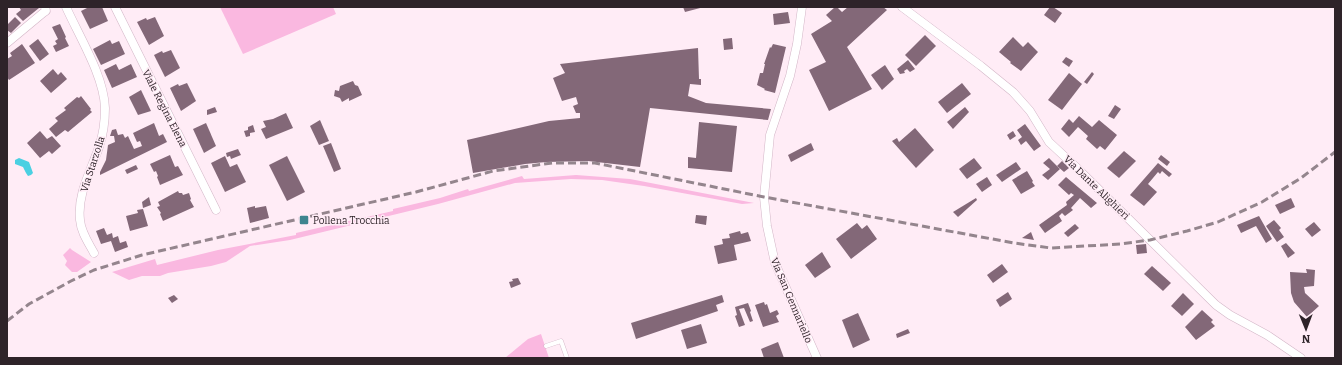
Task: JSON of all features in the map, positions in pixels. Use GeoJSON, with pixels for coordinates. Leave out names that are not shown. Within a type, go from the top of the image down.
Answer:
{"type":"FeatureCollection","features":[{"type":"Feature","properties":{"kind":"street"},"geometry":{"type":"LineString","coordinates":[[7,43],[46,11],[45,7]]}},
{"type":"Feature","properties":{"kind":"street","name":"Via Starzolla"},"geometry":{"type":"LineString","coordinates":[[66,7],[94,64],[101,87],[105,108],[103,129],[99,146],[86,180],[80,202],[80,220],[84,234],[94,253]]}},
{"type":"Feature","properties":{"kind":"street","name":"Viale Regina Elena"},"geometry":{"type":"LineString","coordinates":[[115,7],[216,210]]}},
{"type":"Feature","properties":{"kind":"street","name":"Via San Gennariello"},"geometry":{"type":"LineString","coordinates":[[802,7],[797,44],[790,76],[770,135],[764,197],[767,226],[775,263],[817,358]]}},
{"type":"Feature","properties":{"kind":"street","name":"Via Dante Alighieri"},"geometry":{"type":"LineString","coordinates":[[902,7],[1013,92],[1030,111],[1049,142],[1078,168],[1216,305],[1230,315],[1267,335],[1301,358]]}},
{"type":"Feature","properties":{"kind":"lane"},"geometry":{"type":"LineString","coordinates":[[546,346],[561,341],[567,358]]}},
{"type":"Feature","properties":{"kind":"shaded area"},"geometry":{"type":"Polygon","coordinates":[[[220,7],[333,7],[336,14],[243,54],[220,7]]]}},
{"type":"Feature","properties":{"kind":"shaded area"},"geometry":{"type":"Polygon","coordinates":[[[576,175],[630,179],[754,203],[742,204],[602,180],[571,179],[515,183],[438,204],[290,240],[250,246],[226,262],[211,266],[168,273],[160,276],[142,276],[129,280],[112,272],[155,259],[157,265],[218,250],[296,235],[296,233],[393,211],[393,209],[440,198],[468,189],[469,191],[522,176],[524,179],[576,175]]]}},
{"type":"Feature","properties":{"kind":"shaded area"},"geometry":{"type":"Polygon","coordinates":[[[70,248],[91,262],[77,272],[72,272],[65,265],[67,261],[63,255],[70,248]]]}},
{"type":"Feature","properties":{"kind":"shaded area"},"geometry":{"type":"Polygon","coordinates":[[[541,334],[549,358],[505,358],[528,339],[541,334]]]}},
{"type":"Feature","properties":{"kind":"water"},"geometry":{"type":"Polygon","coordinates":[[[19,158],[29,162],[33,173],[31,175],[28,176],[23,167],[15,164],[15,160],[19,158]]]}},
{"type":"Feature","properties":{"kind":"building"},"geometry":{"type":"Polygon","coordinates":[[[19,7],[39,8],[23,21],[16,14],[21,10],[19,7]]]}},
{"type":"Feature","properties":{"kind":"building"},"geometry":{"type":"Polygon","coordinates":[[[89,7],[102,7],[108,21],[90,29],[81,11],[89,7]]]}},
{"type":"Feature","properties":{"kind":"building"},"geometry":{"type":"Polygon","coordinates":[[[683,7],[704,7],[685,12],[683,7]]]}},
{"type":"Feature","properties":{"kind":"building"},"geometry":{"type":"Polygon","coordinates":[[[835,7],[842,12],[848,7],[883,7],[887,10],[847,47],[872,89],[829,111],[809,70],[826,62],[811,34],[832,21],[826,15],[835,7]]]}},
{"type":"Feature","properties":{"kind":"building"},"geometry":{"type":"Polygon","coordinates":[[[1050,7],[1053,7],[1062,13],[1055,23],[1044,15],[1050,7]]]}},
{"type":"Feature","properties":{"kind":"building"},"geometry":{"type":"Polygon","coordinates":[[[788,12],[790,23],[774,25],[773,14],[788,12]]]}},
{"type":"Feature","properties":{"kind":"building"},"geometry":{"type":"Polygon","coordinates":[[[15,17],[21,23],[11,33],[7,30],[7,25],[15,17]]]}},
{"type":"Feature","properties":{"kind":"building"},"geometry":{"type":"Polygon","coordinates":[[[155,17],[164,36],[149,45],[137,22],[146,18],[147,20],[155,17]]]}},
{"type":"Feature","properties":{"kind":"building"},"geometry":{"type":"Polygon","coordinates":[[[60,24],[69,46],[56,52],[53,46],[57,44],[55,41],[58,39],[52,27],[60,24]]]}},
{"type":"Feature","properties":{"kind":"building"},"geometry":{"type":"Polygon","coordinates":[[[925,35],[936,46],[916,66],[905,55],[925,35]]]}},
{"type":"Feature","properties":{"kind":"building"},"geometry":{"type":"Polygon","coordinates":[[[1013,37],[1023,47],[1028,42],[1038,52],[1021,71],[999,52],[1013,37]]]}},
{"type":"Feature","properties":{"kind":"building"},"geometry":{"type":"Polygon","coordinates":[[[732,38],[733,49],[724,50],[723,39],[732,38]]]}},
{"type":"Feature","properties":{"kind":"building"},"geometry":{"type":"Polygon","coordinates":[[[38,39],[49,54],[40,61],[29,46],[38,39]]]}},
{"type":"Feature","properties":{"kind":"building"},"geometry":{"type":"Polygon","coordinates":[[[110,40],[112,44],[119,41],[125,54],[101,65],[93,49],[110,40]]]}},
{"type":"Feature","properties":{"kind":"building"},"geometry":{"type":"Polygon","coordinates":[[[22,44],[35,63],[9,80],[7,77],[7,59],[12,56],[10,53],[22,44]]]}},
{"type":"Feature","properties":{"kind":"building"},"geometry":{"type":"Polygon","coordinates":[[[773,44],[786,47],[775,93],[764,90],[765,89],[757,85],[760,73],[763,73],[764,64],[770,47],[771,48],[773,44]]]}},
{"type":"Feature","properties":{"kind":"building"},"geometry":{"type":"Polygon","coordinates":[[[698,48],[699,79],[701,79],[701,85],[690,84],[688,96],[706,103],[771,109],[768,120],[650,108],[640,167],[588,161],[546,162],[473,173],[467,140],[549,121],[580,118],[580,113],[576,113],[573,106],[578,104],[576,97],[562,101],[553,78],[565,73],[560,64],[698,48]]]}},
{"type":"Feature","properties":{"kind":"building"},"geometry":{"type":"Polygon","coordinates":[[[171,50],[180,68],[165,77],[154,55],[162,51],[163,53],[171,50]]]}},
{"type":"Feature","properties":{"kind":"building"},"geometry":{"type":"Polygon","coordinates":[[[1066,57],[1073,61],[1069,67],[1062,62],[1066,57]]]}},
{"type":"Feature","properties":{"kind":"building"},"geometry":{"type":"Polygon","coordinates":[[[908,60],[915,69],[910,72],[907,69],[904,71],[905,73],[900,74],[897,69],[908,60]]]}},
{"type":"Feature","properties":{"kind":"building"},"geometry":{"type":"Polygon","coordinates":[[[116,64],[119,70],[131,64],[137,77],[112,88],[104,70],[116,64]]]}},
{"type":"Feature","properties":{"kind":"building"},"geometry":{"type":"Polygon","coordinates":[[[885,65],[894,79],[882,90],[871,75],[885,65]]]}},
{"type":"Feature","properties":{"kind":"building"},"geometry":{"type":"Polygon","coordinates":[[[53,69],[58,75],[61,72],[67,79],[51,93],[40,81],[53,69]]]}},
{"type":"Feature","properties":{"kind":"building"},"geometry":{"type":"Polygon","coordinates":[[[1092,72],[1094,74],[1087,84],[1084,82],[1092,72]]]}},
{"type":"Feature","properties":{"kind":"building"},"geometry":{"type":"Polygon","coordinates":[[[1069,73],[1082,84],[1062,110],[1048,100],[1069,73]]]}},
{"type":"Feature","properties":{"kind":"building"},"geometry":{"type":"Polygon","coordinates":[[[353,81],[355,85],[358,86],[362,95],[349,101],[349,98],[342,102],[340,98],[334,96],[335,90],[339,91],[340,86],[353,81]]]}},
{"type":"Feature","properties":{"kind":"building"},"geometry":{"type":"Polygon","coordinates":[[[187,83],[196,101],[181,111],[170,88],[178,84],[179,86],[187,83]]]}},
{"type":"Feature","properties":{"kind":"building"},"geometry":{"type":"Polygon","coordinates":[[[962,83],[971,94],[947,113],[938,102],[962,83]]]}},
{"type":"Feature","properties":{"kind":"building"},"geometry":{"type":"Polygon","coordinates":[[[141,90],[151,111],[138,115],[129,97],[141,90]]]}},
{"type":"Feature","properties":{"kind":"building"},"geometry":{"type":"Polygon","coordinates":[[[81,96],[92,112],[68,132],[65,130],[56,137],[49,129],[58,121],[55,118],[66,110],[64,108],[77,97],[79,98],[81,96]]]}},
{"type":"Feature","properties":{"kind":"building"},"geometry":{"type":"Polygon","coordinates":[[[1115,105],[1121,109],[1114,119],[1108,116],[1115,105]]]}},
{"type":"Feature","properties":{"kind":"building"},"geometry":{"type":"Polygon","coordinates":[[[215,107],[217,112],[207,115],[207,110],[215,107]]]}},
{"type":"Feature","properties":{"kind":"building"},"geometry":{"type":"Polygon","coordinates":[[[965,107],[969,112],[953,129],[947,122],[965,107]]]}},
{"type":"Feature","properties":{"kind":"building"},"geometry":{"type":"Polygon","coordinates":[[[286,113],[293,128],[266,139],[261,129],[266,127],[263,121],[273,119],[286,113]]]}},
{"type":"Feature","properties":{"kind":"building"},"geometry":{"type":"Polygon","coordinates":[[[1079,116],[1092,127],[1099,120],[1117,135],[1105,150],[1100,146],[1097,149],[1086,139],[1088,136],[1078,127],[1069,137],[1061,129],[1069,119],[1073,123],[1079,116]]]}},
{"type":"Feature","properties":{"kind":"building"},"geometry":{"type":"Polygon","coordinates":[[[320,120],[329,141],[319,145],[310,126],[320,120]]]}},
{"type":"Feature","properties":{"kind":"building"},"geometry":{"type":"Polygon","coordinates":[[[699,122],[737,126],[732,172],[688,168],[688,157],[696,158],[699,122]]]}},
{"type":"Feature","properties":{"kind":"building"},"geometry":{"type":"Polygon","coordinates":[[[154,123],[159,136],[163,134],[167,142],[100,175],[106,160],[108,145],[115,142],[114,136],[110,136],[112,130],[116,129],[118,135],[123,134],[125,138],[128,136],[134,149],[142,146],[140,141],[137,142],[133,133],[154,123]]]}},
{"type":"Feature","properties":{"kind":"building"},"geometry":{"type":"Polygon","coordinates":[[[206,123],[216,146],[204,153],[193,129],[206,123]]]}},
{"type":"Feature","properties":{"kind":"building"},"geometry":{"type":"Polygon","coordinates":[[[1025,124],[1041,146],[1034,151],[1026,141],[1021,145],[1018,140],[1022,137],[1017,130],[1025,124]]]}},
{"type":"Feature","properties":{"kind":"building"},"geometry":{"type":"Polygon","coordinates":[[[253,125],[255,132],[250,133],[250,136],[246,137],[244,131],[248,130],[248,127],[253,125]]]}},
{"type":"Feature","properties":{"kind":"building"},"geometry":{"type":"Polygon","coordinates":[[[915,128],[934,150],[916,168],[892,141],[897,138],[899,142],[915,128]]]}},
{"type":"Feature","properties":{"kind":"building"},"geometry":{"type":"Polygon","coordinates":[[[40,131],[47,139],[52,136],[61,146],[52,154],[49,151],[40,158],[27,143],[40,131]]]}},
{"type":"Feature","properties":{"kind":"building"},"geometry":{"type":"Polygon","coordinates":[[[1013,131],[1016,136],[1010,140],[1007,135],[1013,131]]]}},
{"type":"Feature","properties":{"kind":"building"},"geometry":{"type":"Polygon","coordinates":[[[331,143],[341,169],[334,172],[323,146],[331,143]]]}},
{"type":"Feature","properties":{"kind":"building"},"geometry":{"type":"Polygon","coordinates":[[[811,143],[814,150],[791,162],[788,155],[811,143]]]}},
{"type":"Feature","properties":{"kind":"building"},"geometry":{"type":"Polygon","coordinates":[[[238,149],[241,155],[231,159],[230,156],[227,157],[226,153],[238,149]]]}},
{"type":"Feature","properties":{"kind":"building"},"geometry":{"type":"Polygon","coordinates":[[[1124,151],[1136,161],[1119,178],[1107,168],[1124,151]]]}},
{"type":"Feature","properties":{"kind":"building"},"geometry":{"type":"Polygon","coordinates":[[[170,155],[175,167],[178,166],[183,175],[160,185],[156,171],[154,172],[150,164],[170,155]]]}},
{"type":"Feature","properties":{"kind":"building"},"geometry":{"type":"Polygon","coordinates":[[[1161,155],[1170,162],[1167,166],[1158,159],[1161,155]]]}},
{"type":"Feature","properties":{"kind":"building"},"geometry":{"type":"Polygon","coordinates":[[[225,156],[230,167],[237,164],[246,182],[225,192],[211,163],[225,156]]]}},
{"type":"Feature","properties":{"kind":"building"},"geometry":{"type":"Polygon","coordinates":[[[287,156],[305,192],[287,201],[269,165],[287,156]]]}},
{"type":"Feature","properties":{"kind":"building"},"geometry":{"type":"Polygon","coordinates":[[[974,158],[982,168],[967,179],[959,169],[974,158]]]}},
{"type":"Feature","properties":{"kind":"building"},"geometry":{"type":"Polygon","coordinates":[[[1049,158],[1060,169],[1048,180],[1042,175],[1050,169],[1043,163],[1049,158]]]}},
{"type":"Feature","properties":{"kind":"building"},"geometry":{"type":"Polygon","coordinates":[[[1062,161],[1069,168],[1064,172],[1057,166],[1062,161]]]}},
{"type":"Feature","properties":{"kind":"building"},"geometry":{"type":"Polygon","coordinates":[[[1016,162],[1021,169],[1002,182],[996,175],[1016,162]]]}},
{"type":"Feature","properties":{"kind":"building"},"geometry":{"type":"Polygon","coordinates":[[[1158,163],[1172,174],[1169,177],[1162,171],[1160,174],[1158,172],[1148,184],[1157,192],[1144,206],[1130,195],[1158,163]]]}},
{"type":"Feature","properties":{"kind":"building"},"geometry":{"type":"Polygon","coordinates":[[[136,165],[138,169],[127,174],[125,170],[136,165]]]}},
{"type":"Feature","properties":{"kind":"building"},"geometry":{"type":"Polygon","coordinates":[[[1027,171],[1035,186],[1021,194],[1012,180],[1027,171]]]}},
{"type":"Feature","properties":{"kind":"building"},"geometry":{"type":"Polygon","coordinates":[[[987,177],[992,185],[982,192],[976,184],[987,177]]]}},
{"type":"Feature","properties":{"kind":"building"},"geometry":{"type":"Polygon","coordinates":[[[1066,177],[1097,203],[1091,208],[1080,198],[1071,208],[1073,210],[1065,216],[1062,213],[1059,216],[1062,221],[1045,233],[1039,225],[1067,205],[1066,202],[1074,195],[1071,193],[1069,195],[1058,185],[1066,177]]]}},
{"type":"Feature","properties":{"kind":"building"},"geometry":{"type":"Polygon","coordinates":[[[178,191],[183,195],[189,193],[190,200],[194,207],[163,221],[160,214],[161,213],[157,207],[160,206],[158,202],[178,191]]]}},
{"type":"Feature","properties":{"kind":"building"},"geometry":{"type":"Polygon","coordinates":[[[149,197],[151,205],[143,208],[142,202],[149,197]]]}},
{"type":"Feature","properties":{"kind":"building"},"geometry":{"type":"Polygon","coordinates":[[[976,198],[977,200],[958,217],[953,212],[976,198]]]}},
{"type":"Feature","properties":{"kind":"building"},"geometry":{"type":"Polygon","coordinates":[[[1291,198],[1295,207],[1280,214],[1275,205],[1291,198]]]}},
{"type":"Feature","properties":{"kind":"building"},"geometry":{"type":"Polygon","coordinates":[[[255,206],[255,208],[266,206],[269,218],[250,223],[247,208],[255,206]]]}},
{"type":"Feature","properties":{"kind":"building"},"geometry":{"type":"Polygon","coordinates":[[[143,209],[148,226],[130,231],[126,216],[138,213],[137,210],[143,209]]]}},
{"type":"Feature","properties":{"kind":"building"},"geometry":{"type":"Polygon","coordinates":[[[696,215],[707,216],[706,225],[695,223],[696,215]]]}},
{"type":"Feature","properties":{"kind":"building"},"geometry":{"type":"Polygon","coordinates":[[[1259,216],[1272,239],[1266,243],[1256,226],[1241,233],[1237,225],[1259,216]]]}},
{"type":"Feature","properties":{"kind":"building"},"geometry":{"type":"Polygon","coordinates":[[[1274,220],[1281,228],[1279,230],[1284,237],[1277,242],[1266,226],[1274,220]]]}},
{"type":"Feature","properties":{"kind":"building"},"geometry":{"type":"Polygon","coordinates":[[[1314,222],[1321,230],[1312,237],[1305,229],[1314,222]]]}},
{"type":"Feature","properties":{"kind":"building"},"geometry":{"type":"Polygon","coordinates":[[[857,223],[862,229],[867,225],[877,239],[851,259],[836,239],[857,223]]]}},
{"type":"Feature","properties":{"kind":"building"},"geometry":{"type":"Polygon","coordinates":[[[1075,224],[1079,228],[1068,237],[1064,233],[1075,224]]]}},
{"type":"Feature","properties":{"kind":"building"},"geometry":{"type":"Polygon","coordinates":[[[104,228],[107,235],[112,233],[113,238],[118,236],[120,243],[126,241],[128,247],[115,252],[111,241],[101,244],[96,231],[104,228]]]}},
{"type":"Feature","properties":{"kind":"building"},"geometry":{"type":"Polygon","coordinates":[[[740,231],[741,234],[748,232],[751,241],[734,245],[737,260],[718,264],[714,246],[723,244],[722,239],[730,238],[729,234],[740,231]]]}},
{"type":"Feature","properties":{"kind":"building"},"geometry":{"type":"Polygon","coordinates":[[[1031,232],[1034,240],[1022,238],[1031,232]]]}},
{"type":"Feature","properties":{"kind":"building"},"geometry":{"type":"Polygon","coordinates":[[[1286,243],[1295,253],[1288,258],[1281,246],[1286,243]]]}},
{"type":"Feature","properties":{"kind":"building"},"geometry":{"type":"Polygon","coordinates":[[[1146,244],[1147,253],[1137,254],[1136,245],[1146,244]]]}},
{"type":"Feature","properties":{"kind":"building"},"geometry":{"type":"Polygon","coordinates":[[[822,252],[831,267],[815,278],[805,265],[822,252]]]}},
{"type":"Feature","properties":{"kind":"building"},"geometry":{"type":"Polygon","coordinates":[[[1002,264],[1008,272],[993,283],[987,275],[1002,264]]]}},
{"type":"Feature","properties":{"kind":"building"},"geometry":{"type":"Polygon","coordinates":[[[1152,266],[1171,283],[1163,291],[1144,274],[1152,266]]]}},
{"type":"Feature","properties":{"kind":"building"},"geometry":{"type":"Polygon","coordinates":[[[1306,269],[1315,270],[1314,286],[1304,287],[1305,293],[1319,306],[1307,317],[1294,302],[1291,293],[1290,272],[1307,273],[1306,269]]]}},
{"type":"Feature","properties":{"kind":"building"},"geometry":{"type":"Polygon","coordinates":[[[518,278],[521,284],[511,288],[509,282],[513,281],[512,279],[518,278]]]}},
{"type":"Feature","properties":{"kind":"building"},"geometry":{"type":"Polygon","coordinates":[[[1008,292],[1012,299],[1000,307],[996,300],[1008,292]]]}},
{"type":"Feature","properties":{"kind":"building"},"geometry":{"type":"Polygon","coordinates":[[[1183,293],[1194,304],[1182,316],[1171,306],[1183,293]]]}},
{"type":"Feature","properties":{"kind":"building"},"geometry":{"type":"Polygon","coordinates":[[[174,295],[178,299],[172,303],[168,298],[174,295]]]}},
{"type":"Feature","properties":{"kind":"building"},"geometry":{"type":"Polygon","coordinates":[[[722,295],[724,302],[716,305],[718,311],[636,339],[631,323],[722,295]]]}},
{"type":"Feature","properties":{"kind":"building"},"geometry":{"type":"Polygon","coordinates":[[[764,302],[765,305],[767,304],[770,313],[777,310],[779,314],[776,316],[779,322],[763,327],[755,305],[764,302]]]}},
{"type":"Feature","properties":{"kind":"building"},"geometry":{"type":"Polygon","coordinates":[[[748,303],[753,321],[750,322],[744,308],[739,309],[745,325],[739,327],[735,316],[737,315],[735,307],[748,303]]]}},
{"type":"Feature","properties":{"kind":"building"},"geometry":{"type":"Polygon","coordinates":[[[1202,310],[1213,320],[1211,322],[1215,326],[1196,340],[1185,327],[1202,310]]]}},
{"type":"Feature","properties":{"kind":"building"},"geometry":{"type":"Polygon","coordinates":[[[858,313],[870,340],[853,348],[842,320],[858,313]]]}},
{"type":"Feature","properties":{"kind":"building"},"geometry":{"type":"Polygon","coordinates":[[[701,324],[707,343],[687,349],[681,330],[701,324]]]}},
{"type":"Feature","properties":{"kind":"building"},"geometry":{"type":"Polygon","coordinates":[[[908,329],[910,333],[897,338],[896,334],[908,329]]]}},
{"type":"Feature","properties":{"kind":"building"},"geometry":{"type":"Polygon","coordinates":[[[778,342],[784,358],[764,358],[761,349],[778,342]]]}},
{"type":"Feature","properties":{"kind":"railway"},"geometry":{"type":"LineString","coordinates":[[7,321],[29,304],[71,281],[94,270],[142,255],[416,192],[493,171],[552,163],[595,163],[764,197],[1014,243],[1051,248],[1120,244],[1150,240],[1218,222],[1262,202],[1301,178],[1335,152]]}},
{"type":"Feature","properties":{"kind":"place","name":"Pollena Trocchia"},"geometry":{"type":"Point","coordinates":[304,220]}}]}
